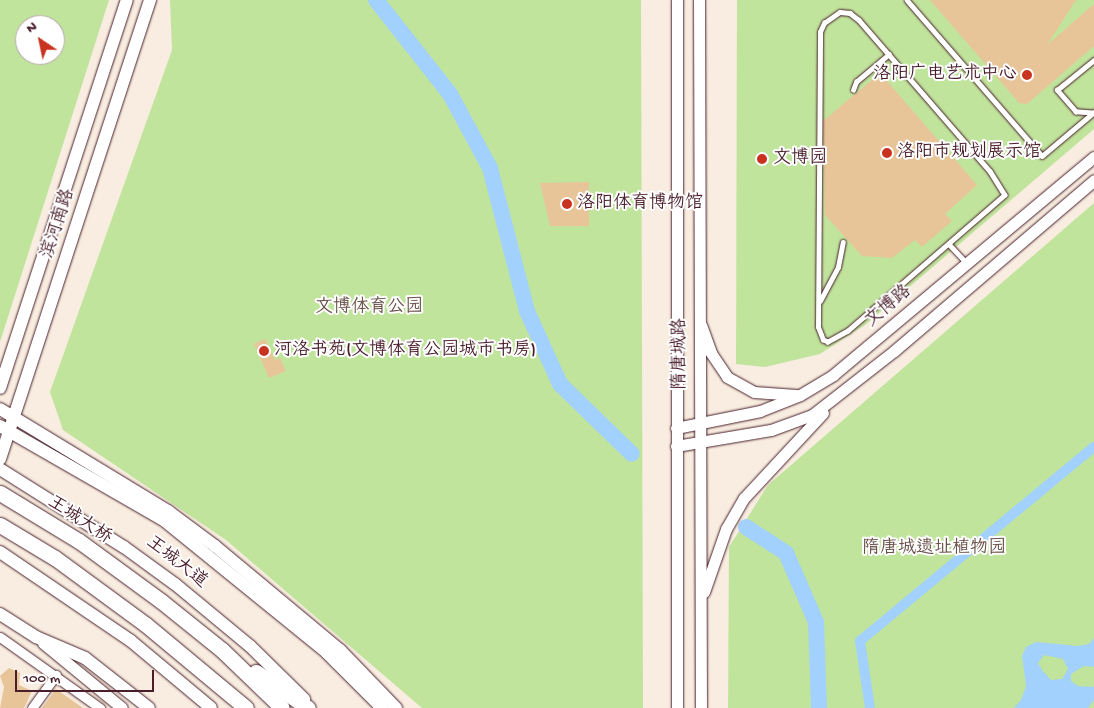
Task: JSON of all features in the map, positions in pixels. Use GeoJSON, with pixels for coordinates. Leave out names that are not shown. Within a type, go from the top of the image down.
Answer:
{"type":"FeatureCollection","features":[{"type":"Feature","properties":{"kind":"highway","name":"王城大桥"},"geometry":{"type":"LineString","coordinates":[[0,493],[79,541],[161,601],[222,650]]}},
{"type":"Feature","properties":{"kind":"highway"},"geometry":{"type":"LineString","coordinates":[[0,525],[55,558],[145,624],[204,671],[246,708]]}},
{"type":"Feature","properties":{"kind":"highway"},"geometry":{"type":"LineString","coordinates":[[222,650],[282,708]]}},
{"type":"Feature","properties":{"kind":"highway"},"geometry":{"type":"LineString","coordinates":[[222,650],[308,708]]}},
{"type":"Feature","properties":{"kind":"highway"},"geometry":{"type":"LineString","coordinates":[[204,671],[234,708]]}},
{"type":"Feature","properties":{"kind":"main road","name":"滨河南路"},"geometry":{"type":"LineString","coordinates":[[0,388],[127,0]]}},
{"type":"Feature","properties":{"kind":"main road","name":"滨河南路"},"geometry":{"type":"LineString","coordinates":[[0,459],[4,428],[14,416],[150,0]]}},
{"type":"Feature","properties":{"kind":"main road","name":"隋唐城路"},"geometry":{"type":"LineString","coordinates":[[677,0],[677,708]]}},
{"type":"Feature","properties":{"kind":"main road","name":"隋唐城路"},"geometry":{"type":"LineString","coordinates":[[699,0],[698,426],[701,708]]}},
{"type":"Feature","properties":{"kind":"main road","name":"文博路"},"geometry":{"type":"LineString","coordinates":[[676,428],[698,426],[760,411],[800,395],[833,375],[1094,157]]}},
{"type":"Feature","properties":{"kind":"main road","name":"文博路"},"geometry":{"type":"LineString","coordinates":[[676,446],[699,444],[771,430],[812,415],[846,391],[1094,180]]}},
{"type":"Feature","properties":{"kind":"main road"},"geometry":{"type":"LineString","coordinates":[[699,318],[711,353],[727,376],[754,392],[800,395]]}},
{"type":"Feature","properties":{"kind":"main road"},"geometry":{"type":"LineString","coordinates":[[701,606],[711,565],[726,529],[744,498],[778,458],[846,391]]}},
{"type":"Feature","properties":{"kind":"main road"},"geometry":{"type":"LineString","coordinates":[[0,408],[168,511],[215,546],[340,650],[391,706]]}},
{"type":"Feature","properties":{"kind":"main road"},"geometry":{"type":"LineString","coordinates":[[4,428],[165,521],[391,706]]}},
{"type":"Feature","properties":{"kind":"main road","name":"王城大道"},"geometry":{"type":"LineString","coordinates":[[0,469],[124,547],[175,584],[250,646],[313,708]]}},
{"type":"Feature","properties":{"kind":"main road"},"geometry":{"type":"LineString","coordinates":[[0,552],[131,641],[211,708]]}},
{"type":"Feature","properties":{"kind":"main road"},"geometry":{"type":"LineString","coordinates":[[0,614],[36,637],[122,708]]}},
{"type":"Feature","properties":{"kind":"main road"},"geometry":{"type":"LineString","coordinates":[[36,637],[84,658],[149,708]]}},
{"type":"Feature","properties":{"kind":"street"},"geometry":{"type":"LineString","coordinates":[[0,637],[56,674],[100,708]]}},
{"type":"Feature","properties":{"kind":"street"},"geometry":{"type":"LineString","coordinates":[[32,708],[56,674]]}},
{"type":"Feature","properties":{"kind":"lane"},"geometry":{"type":"LineString","coordinates":[[907,0],[1042,156],[1093,112]]}},
{"type":"Feature","properties":{"kind":"lane"},"geometry":{"type":"LineString","coordinates":[[840,12],[850,13],[889,54],[1003,187],[1005,195],[1000,202],[950,245],[836,340],[828,342],[820,335],[818,305],[820,32],[830,17],[840,12]]}},
{"type":"Feature","properties":{"kind":"lane"},"geometry":{"type":"LineString","coordinates":[[853,90],[856,82],[889,54]]}},
{"type":"Feature","properties":{"kind":"lane"},"geometry":{"type":"LineString","coordinates":[[1093,112],[1076,112],[1057,90],[1094,60]]}},
{"type":"Feature","properties":{"kind":"lane"},"geometry":{"type":"LineString","coordinates":[[818,305],[838,267],[843,242]]}},
{"type":"Feature","properties":{"kind":"lane"},"geometry":{"type":"LineString","coordinates":[[950,245],[967,264]]}},
{"type":"Feature","properties":{"kind":"green space"},"geometry":{"type":"Polygon","coordinates":[[[0,0],[109,0],[0,342],[0,0]]]}},
{"type":"Feature","properties":{"kind":"green space","name":"文博体育公园"},"geometry":{"type":"Polygon","coordinates":[[[170,0],[641,0],[643,708],[422,708],[226,540],[63,430],[50,392],[172,50],[170,0]]]}},
{"type":"Feature","properties":{"kind":"green space"},"geometry":{"type":"Polygon","coordinates":[[[737,0],[1094,0],[1094,129],[865,325],[820,354],[765,367],[736,364],[737,0]]]}},
{"type":"Feature","properties":{"kind":"green space","name":"隋唐城遗址植物园"},"geometry":{"type":"Polygon","coordinates":[[[1094,203],[1094,708],[728,708],[729,547],[768,485],[1094,203]]]}},
{"type":"Feature","properties":{"kind":"water"},"geometry":{"type":"Polygon","coordinates":[[[1094,638],[1094,667],[1084,666],[1071,674],[1071,681],[1078,686],[1094,687],[1094,700],[1088,708],[1014,708],[1021,700],[1026,686],[1022,656],[1026,647],[1036,642],[1078,646],[1089,644],[1094,638]],[[1044,655],[1038,663],[1051,680],[1062,679],[1068,669],[1063,659],[1044,655]]]}},
{"type":"Feature","properties":{"kind":"building","name":"洛阳广电艺术中心"},"geometry":{"type":"Polygon","coordinates":[[[930,0],[1076,0],[1047,45],[1094,4],[1094,46],[1027,104],[1019,103],[930,0]]]}},
{"type":"Feature","properties":{"kind":"building","name":"洛阳市规划展示馆"},"geometry":{"type":"Polygon","coordinates":[[[880,73],[977,185],[945,214],[952,221],[922,247],[915,240],[892,258],[862,256],[825,215],[823,121],[880,73]]]}},
{"type":"Feature","properties":{"kind":"building","name":"洛阳体育博物馆"},"geometry":{"type":"Polygon","coordinates":[[[589,182],[589,226],[550,226],[540,183],[589,182]]]}},
{"type":"Feature","properties":{"kind":"building","name":"河洛书苑(文博体育公园城市书房)"},"geometry":{"type":"Polygon","coordinates":[[[265,339],[275,360],[280,358],[286,371],[269,378],[254,344],[265,339]]]}},
{"type":"Feature","properties":{"kind":"building"},"geometry":{"type":"Polygon","coordinates":[[[9,668],[20,673],[19,685],[32,691],[24,708],[0,708],[4,687],[0,676],[9,668]]]}},
{"type":"Feature","properties":{"kind":"building"},"geometry":{"type":"Polygon","coordinates":[[[56,689],[83,708],[42,708],[56,689]]]}},
{"type":"Feature","properties":{"kind":"waterway"},"geometry":{"type":"LineString","coordinates":[[376,0],[450,94],[490,168],[527,311],[560,384],[632,454]]}},
{"type":"Feature","properties":{"kind":"waterway"},"geometry":{"type":"LineString","coordinates":[[870,708],[860,641],[1094,447]]}},
{"type":"Feature","properties":{"kind":"waterway"},"geometry":{"type":"LineString","coordinates":[[746,527],[786,553],[816,622],[819,708]]}},
{"type":"Feature","properties":{"kind":"place","name":"洛阳广电艺术中心"},"geometry":{"type":"Point","coordinates":[1027,75]}},
{"type":"Feature","properties":{"kind":"place","name":"洛阳市规划展示馆"},"geometry":{"type":"Point","coordinates":[887,153]}},
{"type":"Feature","properties":{"kind":"place","name":"文博园"},"geometry":{"type":"Point","coordinates":[762,159]}},
{"type":"Feature","properties":{"kind":"place","name":"洛阳体育博物馆"},"geometry":{"type":"Point","coordinates":[567,204]}},
{"type":"Feature","properties":{"kind":"place","name":"河洛书苑(文博体育公园城市书房)"},"geometry":{"type":"Point","coordinates":[264,351]}}]}
